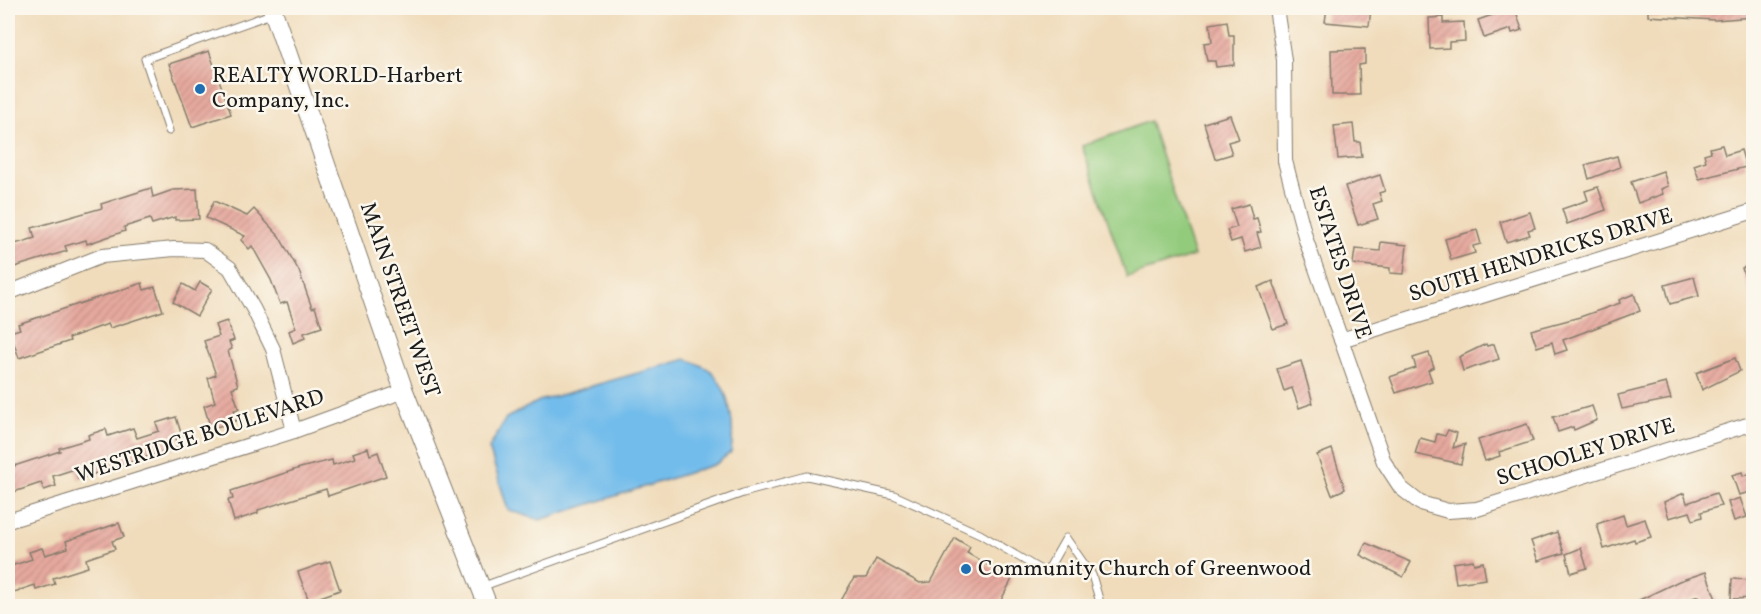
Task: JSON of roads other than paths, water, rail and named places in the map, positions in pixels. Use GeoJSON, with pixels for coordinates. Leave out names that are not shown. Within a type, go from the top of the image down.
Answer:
{"type":"FeatureCollection","features":[{"type":"Feature","properties":{"kind":"main road","name":"MAIN STREET WEST"},"geometry":{"type":"LineString","coordinates":[[273,10],[404,391],[488,606]]}},
{"type":"Feature","properties":{"kind":"street","name":"ESTATES DRIVE"},"geometry":{"type":"LineString","coordinates":[[1276,8],[1284,60],[1285,161],[1306,240],[1392,476],[1412,498],[1428,506]]}},
{"type":"Feature","properties":{"kind":"street","name":"SOUTH HENDRICKS DRIVE"},"geometry":{"type":"LineString","coordinates":[[1341,340],[1754,211]]}},
{"type":"Feature","properties":{"kind":"street"},"geometry":{"type":"LineString","coordinates":[[8,293],[102,256],[174,249],[205,250],[230,268],[255,310],[273,350],[294,431]]}},
{"type":"Feature","properties":{"kind":"street","name":"WESTRIDGE BOULEVARD"},"geometry":{"type":"LineString","coordinates":[[8,520],[294,431],[404,391]]}},
{"type":"Feature","properties":{"kind":"street","name":"SCHOOLEY DRIVE"},"geometry":{"type":"LineString","coordinates":[[1428,506],[1448,511],[1478,508],[1754,423]]}},
{"type":"Feature","properties":{"kind":"lane"},"geometry":{"type":"LineString","coordinates":[[169,131],[145,59],[273,10]]}},
{"type":"Feature","properties":{"kind":"lane"},"geometry":{"type":"LineString","coordinates":[[481,586],[720,501],[807,476],[894,495],[980,534],[1046,573],[1066,538],[1092,576],[1101,606]]}},
{"type":"Feature","properties":{"kind":"water"},"geometry":{"type":"Polygon","coordinates":[[[687,359],[712,372],[724,389],[732,421],[731,452],[716,464],[540,520],[508,510],[489,448],[506,418],[539,401],[687,359]]]}},
{"type":"Feature","properties":{"kind":"place","name":"REALTY WORLD-Harbert Company, Inc."},"geometry":{"type":"Point","coordinates":[200,89]}},
{"type":"Feature","properties":{"kind":"place","name":"Community Church of Greenwood"},"geometry":{"type":"Point","coordinates":[966,569]}}]}
